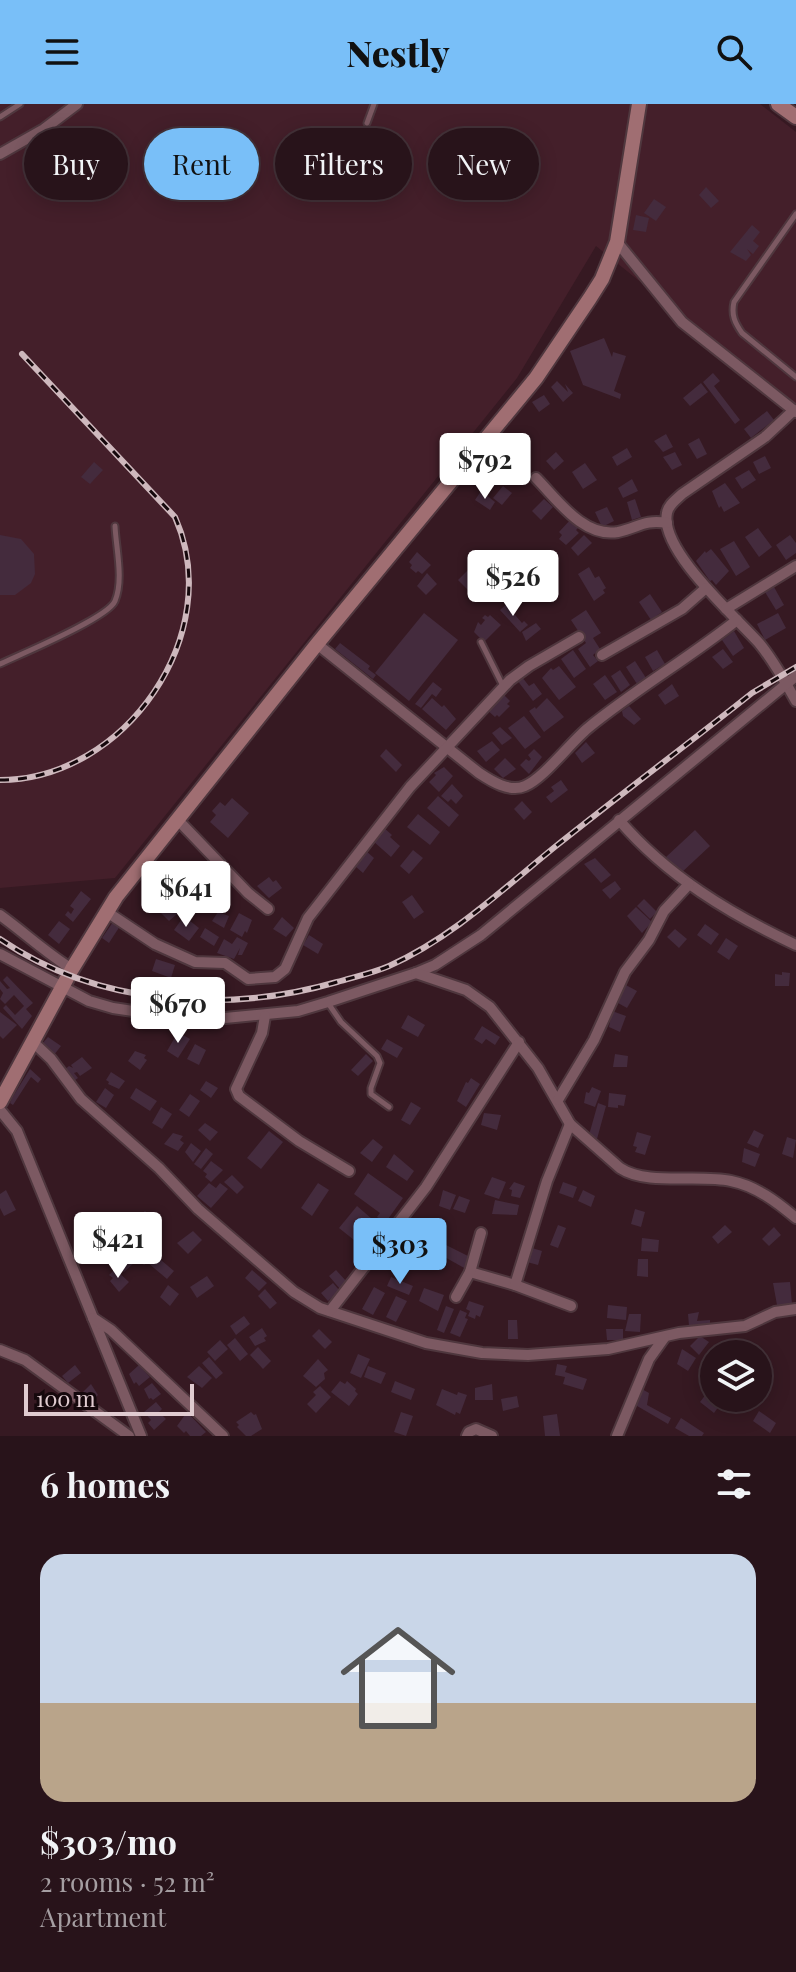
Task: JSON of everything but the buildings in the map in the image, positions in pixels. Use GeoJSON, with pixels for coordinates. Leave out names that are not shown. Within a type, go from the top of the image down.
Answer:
{"type":"FeatureCollection","features":[{"type":"Feature","properties":{"kind":"street"},"geometry":{"type":"LineString","coordinates":[[0,154],[44,129],[77,104]]}},
{"type":"Feature","properties":{"kind":"street"},"geometry":{"type":"LineString","coordinates":[[0,1102],[72,969],[107,912],[317,644],[536,378],[602,279],[617,242],[639,104]]}},
{"type":"Feature","properties":{"kind":"street"},"geometry":{"type":"LineString","coordinates":[[778,104],[796,117]]}},
{"type":"Feature","properties":{"kind":"street"},"geometry":{"type":"LineString","coordinates":[[617,242],[682,322],[795,411],[765,437],[672,503],[666,515],[680,553],[706,588],[776,664],[796,701]]}},
{"type":"Feature","properties":{"kind":"street"},"geometry":{"type":"LineString","coordinates":[[536,478],[579,522],[588,527],[612,532],[644,521],[667,523]]}},
{"type":"Feature","properties":{"kind":"street"},"geometry":{"type":"LineString","coordinates":[[726,609],[796,566]]}},
{"type":"Feature","properties":{"kind":"street"},"geometry":{"type":"LineString","coordinates":[[602,655],[682,609],[706,588]]}},
{"type":"Feature","properties":{"kind":"street"},"geometry":{"type":"LineString","coordinates":[[317,644],[489,780],[513,788],[527,785],[585,730],[737,620]]}},
{"type":"Feature","properties":{"kind":"street"},"geometry":{"type":"LineString","coordinates":[[107,912],[155,944],[195,962],[225,963],[245,979],[275,977],[285,969],[308,918],[400,799],[446,747],[503,686],[529,666],[579,637]]}},
{"type":"Feature","properties":{"kind":"street"},"geometry":{"type":"LineString","coordinates":[[0,954],[89,1001],[128,1011],[173,1017],[265,1016],[298,1011],[416,973],[435,965],[481,935],[796,676]]}},
{"type":"Feature","properties":{"kind":"street"},"geometry":{"type":"LineString","coordinates":[[177,819],[248,893],[268,909]]}},
{"type":"Feature","properties":{"kind":"street"},"geometry":{"type":"LineString","coordinates":[[619,820],[647,850],[689,884],[722,906],[796,945]]}},
{"type":"Feature","properties":{"kind":"street"},"geometry":{"type":"LineString","coordinates":[[558,1100],[594,1040],[625,972],[649,940],[664,911],[689,884]]}},
{"type":"Feature","properties":{"kind":"street"},"geometry":{"type":"LineString","coordinates":[[0,915],[72,969]]}},
{"type":"Feature","properties":{"kind":"street"},"geometry":{"type":"LineString","coordinates":[[416,973],[449,983],[478,997],[519,1042],[558,1100],[570,1124],[628,1173],[643,1177],[732,1181],[754,1188],[796,1218]]}},
{"type":"Feature","properties":{"kind":"street"},"geometry":{"type":"LineString","coordinates":[[265,1016],[262,1033],[236,1089],[239,1096],[299,1141],[349,1171]]}},
{"type":"Feature","properties":{"kind":"street"},"geometry":{"type":"LineString","coordinates":[[330,1311],[426,1187],[519,1042]]}},
{"type":"Feature","properties":{"kind":"street"},"geometry":{"type":"LineString","coordinates":[[34,1043],[51,1059],[81,1099],[159,1168],[198,1209],[294,1292],[330,1311],[426,1343],[482,1353],[565,1354],[608,1349],[679,1333],[745,1326],[775,1312],[796,1309]]}},
{"type":"Feature","properties":{"kind":"street"},"geometry":{"type":"LineString","coordinates":[[0,1110],[17,1131],[141,1436]]}},
{"type":"Feature","properties":{"kind":"street"},"geometry":{"type":"LineString","coordinates":[[515,1285],[547,1181],[570,1124]]}},
{"type":"Feature","properties":{"kind":"street"},"geometry":{"type":"LineString","coordinates":[[456,1297],[470,1272],[481,1233]]}},
{"type":"Feature","properties":{"kind":"street"},"geometry":{"type":"LineString","coordinates":[[470,1272],[571,1306]]}},
{"type":"Feature","properties":{"kind":"street"},"geometry":{"type":"LineString","coordinates":[[91,1317],[111,1330],[219,1435]]}},
{"type":"Feature","properties":{"kind":"street"},"geometry":{"type":"LineString","coordinates":[[617,1436],[649,1359],[664,1338]]}},
{"type":"Feature","properties":{"kind":"street"},"geometry":{"type":"LineString","coordinates":[[0,1350],[25,1360],[129,1436]]}},
{"type":"Feature","properties":{"kind":"street"},"geometry":{"type":"LineString","coordinates":[[467,1436],[476,1429],[492,1436]]}},
{"type":"Feature","properties":{"kind":"lane"},"geometry":{"type":"LineString","coordinates":[[0,117],[20,104]]}},
{"type":"Feature","properties":{"kind":"lane"},"geometry":{"type":"LineString","coordinates":[[367,123],[374,104]]}},
{"type":"Feature","properties":{"kind":"lane"},"geometry":{"type":"LineString","coordinates":[[796,214],[732,309],[742,333],[796,377]]}},
{"type":"Feature","properties":{"kind":"lane"},"geometry":{"type":"LineString","coordinates":[[0,664],[98,617],[113,605],[118,587],[115,526]]}},
{"type":"Feature","properties":{"kind":"lane"},"geometry":{"type":"LineString","coordinates":[[481,642],[503,686]]}},
{"type":"Feature","properties":{"kind":"lane"},"geometry":{"type":"LineString","coordinates":[[328,1002],[341,1022],[377,1056],[380,1063],[371,1094],[389,1107]]}},
{"type":"Feature","properties":{"kind":"shaded area"},"geometry":{"type":"Polygon","coordinates":[[[0,104],[760,104],[796,132],[796,408],[596,246],[517,378],[115,878],[0,888],[0,104]]]}},
{"type":"Feature","properties":{"kind":"railway"},"geometry":{"type":"LineString","coordinates":[[0,780],[46,773],[87,755],[124,728],[154,692],[175,652],[187,607],[188,562],[175,517],[22,354]]}},
{"type":"Feature","properties":{"kind":"railway"},"geometry":{"type":"LineString","coordinates":[[0,939],[38,961],[78,978],[164,998],[251,998],[295,992],[377,971],[412,955],[456,927],[752,693],[796,667]]}}]}
